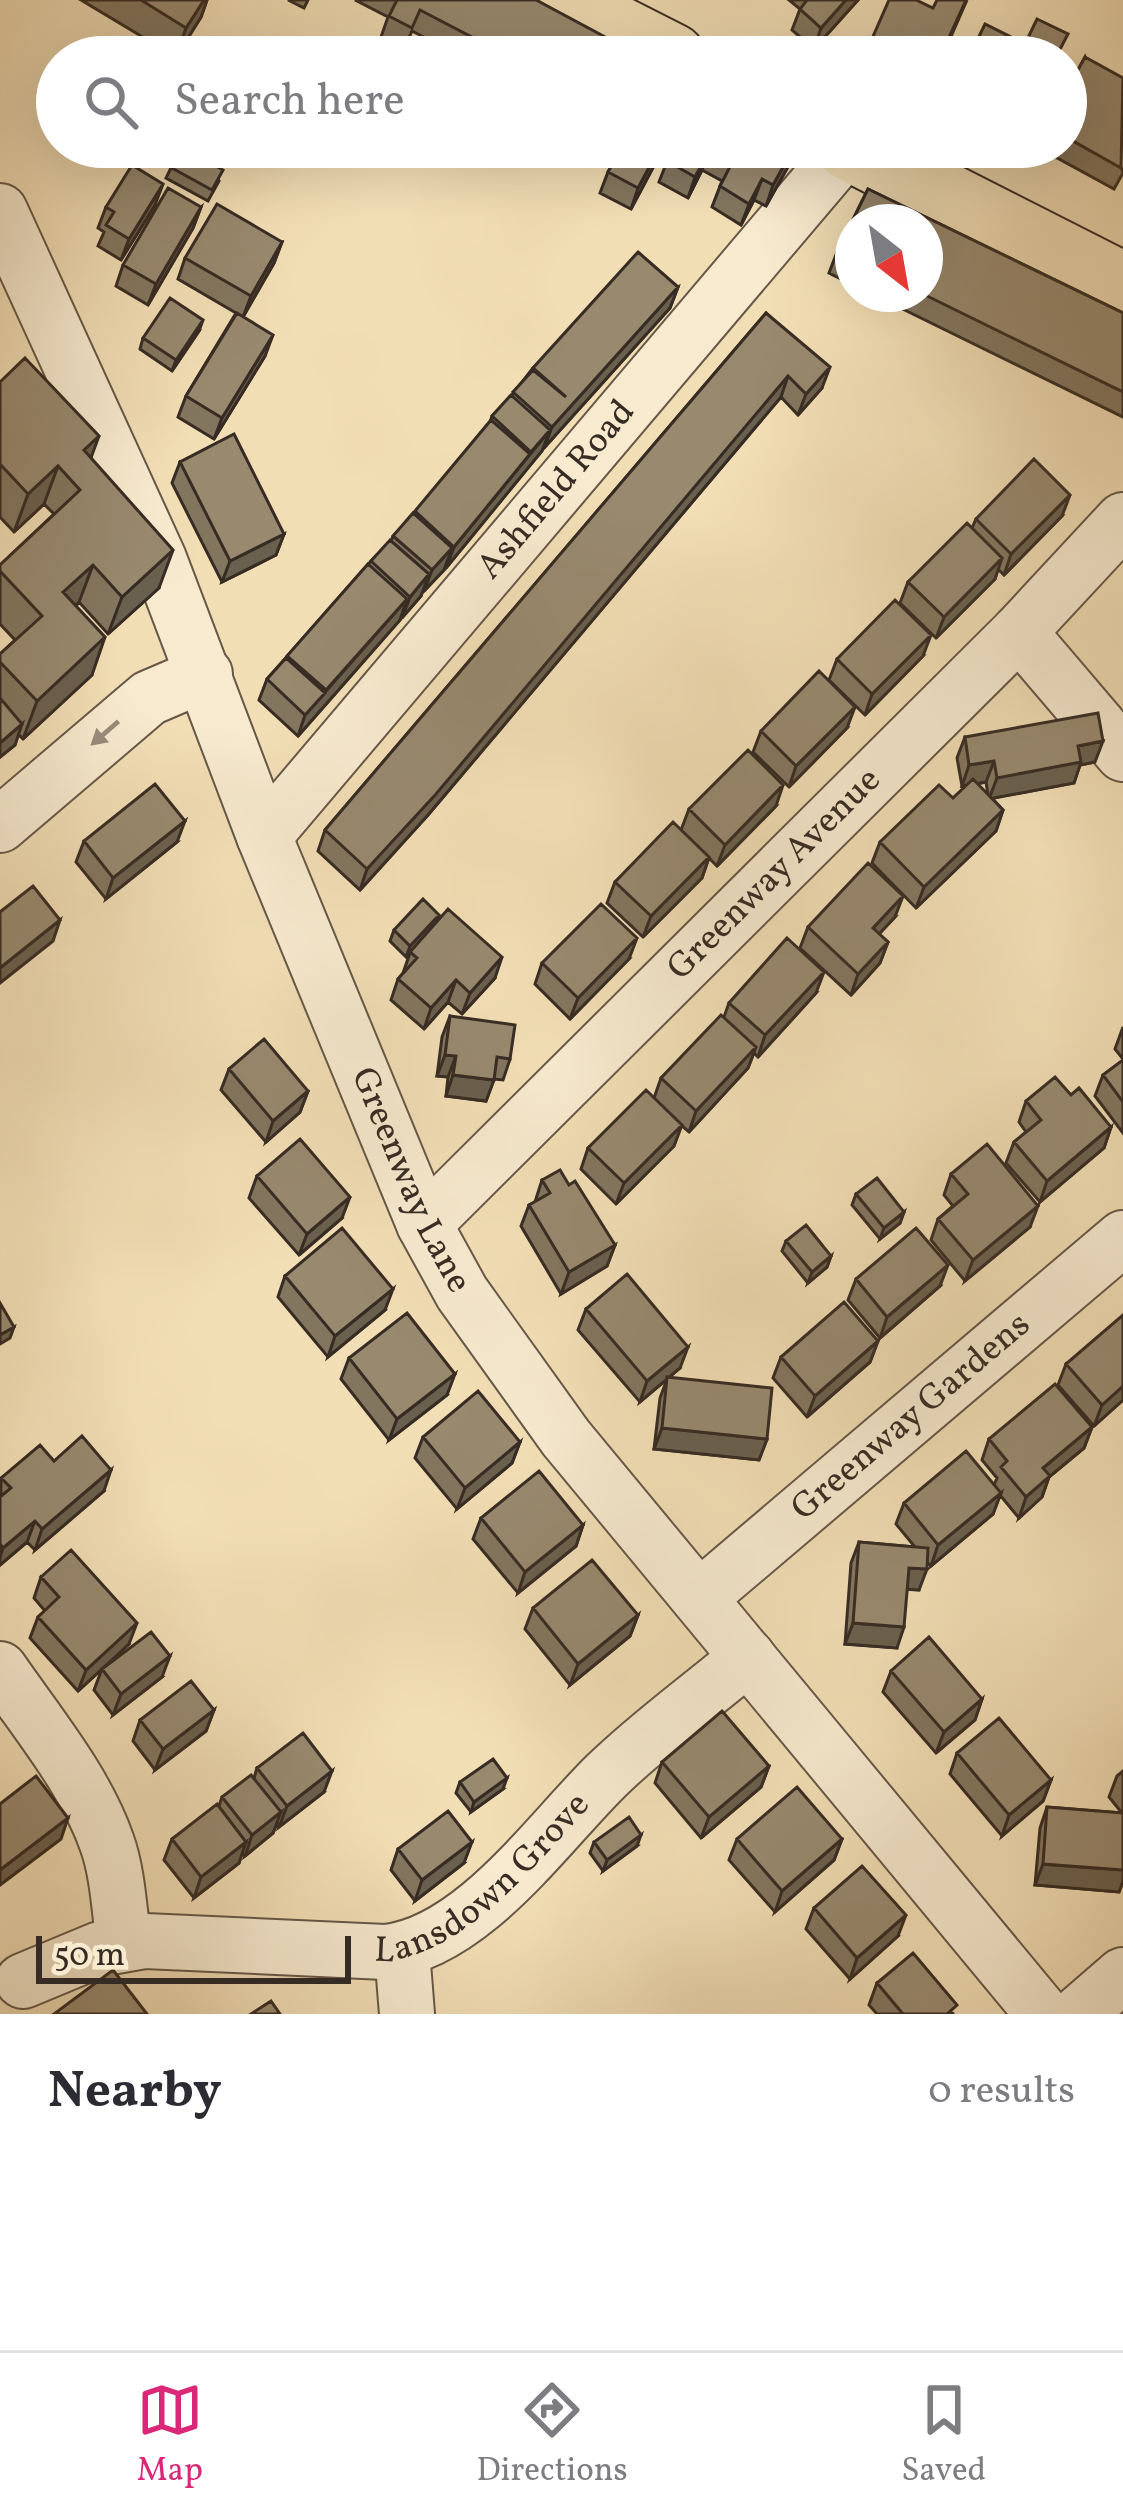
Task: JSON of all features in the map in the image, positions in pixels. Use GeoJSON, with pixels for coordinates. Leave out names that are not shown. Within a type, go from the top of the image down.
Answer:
{"type":"FeatureCollection","features":[{"type":"Feature","properties":{"kind":"main road"},"geometry":{"type":"LineString","coordinates":[[560,0],[631,36]]}},
{"type":"Feature","properties":{"kind":"main road"},"geometry":{"type":"LineString","coordinates":[[890,168],[1123,286]]}},
{"type":"Feature","properties":{"kind":"street","name":"Ashfield Road"},"geometry":{"type":"LineString","coordinates":[[264,836],[830,168]]}},
{"type":"Feature","properties":{"kind":"street","name":"Greenway Lane"},"geometry":{"type":"LineString","coordinates":[[0,211],[159,559],[264,836],[424,1224],[463,1293],[537,1400],[1042,2014]]}},
{"type":"Feature","properties":{"kind":"street","name":"Greenway Avenue"},"geometry":{"type":"LineString","coordinates":[[424,1224],[1019,632],[1123,520]]}},
{"type":"Feature","properties":{"kind":"street"},"geometry":{"type":"LineString","coordinates":[[1019,632],[1123,754]]}},
{"type":"Feature","properties":{"kind":"street"},"geometry":{"type":"LineString","coordinates":[[0,825],[149,698],[205,674]]}},
{"type":"Feature","properties":{"kind":"street","name":"Greenway Gardens"},"geometry":{"type":"LineString","coordinates":[[699,1598],[1123,1238]]}},
{"type":"Feature","properties":{"kind":"street","name":"Lansdown Grove"},"geometry":{"type":"LineString","coordinates":[[22,1982],[87,1953],[166,1939],[402,1951],[459,1920],[502,1886],[608,1774],[748,1657]]}},
{"type":"Feature","properties":{"kind":"street"},"geometry":{"type":"LineString","coordinates":[[0,1669],[64,1761],[102,1831],[112,1861],[124,1943]]}},
{"type":"Feature","properties":{"kind":"street"},"geometry":{"type":"LineString","coordinates":[[402,1951],[407,2014]]}},
{"type":"Feature","properties":{"kind":"street"},"geometry":{"type":"LineString","coordinates":[[1078,2014],[1123,1975]]}},
{"type":"Feature","properties":{"kind":"building"},"geometry":{"type":"Polygon","coordinates":[[[141,0],[204,0],[186,28],[141,0]]]}},
{"type":"Feature","properties":{"kind":"building"},"geometry":{"type":"Polygon","coordinates":[[[397,0],[536,0],[603,36],[470,36],[420,10],[412,28],[389,16],[397,0]]]}},
{"type":"Feature","properties":{"kind":"building"},"geometry":{"type":"Polygon","coordinates":[[[807,0],[846,0],[821,28],[800,9],[807,0]]]}},
{"type":"Feature","properties":{"kind":"building"},"geometry":{"type":"Polygon","coordinates":[[[889,0],[916,0],[933,8],[937,0],[966,0],[950,36],[873,36],[889,0]]]}},
{"type":"Feature","properties":{"kind":"building"},"geometry":{"type":"Polygon","coordinates":[[[1037,19],[1068,34],[1067,36],[1029,36],[1037,19]]]}},
{"type":"Feature","properties":{"kind":"building"},"geometry":{"type":"Polygon","coordinates":[[[985,24],[1009,36],[979,36],[985,24]]]}},
{"type":"Feature","properties":{"kind":"building"},"geometry":{"type":"Polygon","coordinates":[[[1087,58],[1123,78],[1121,168],[1087,149],[1087,58]]]}},
{"type":"Feature","properties":{"kind":"building"},"geometry":{"type":"Polygon","coordinates":[[[130,168],[163,184],[129,239],[106,225],[114,212],[106,207],[130,168]]]}},
{"type":"Feature","properties":{"kind":"building"},"geometry":{"type":"Polygon","coordinates":[[[172,168],[219,168],[223,170],[212,190],[172,168]]]}},
{"type":"Feature","properties":{"kind":"building"},"geometry":{"type":"Polygon","coordinates":[[[610,168],[649,168],[638,188],[608,172],[610,168]]]}},
{"type":"Feature","properties":{"kind":"building"},"geometry":{"type":"Polygon","coordinates":[[[679,168],[700,168],[695,177],[679,168]]]}},
{"type":"Feature","properties":{"kind":"building"},"geometry":{"type":"Polygon","coordinates":[[[729,168],[782,168],[773,185],[762,179],[749,204],[720,186],[729,168]]]}},
{"type":"Feature","properties":{"kind":"building"},"geometry":{"type":"Polygon","coordinates":[[[168,188],[201,207],[156,284],[123,265],[168,188]]]}},
{"type":"Feature","properties":{"kind":"building"},"geometry":{"type":"Polygon","coordinates":[[[868,189],[899,204],[861,204],[868,189]]]}},
{"type":"Feature","properties":{"kind":"building"},"geometry":{"type":"Polygon","coordinates":[[[217,204],[282,242],[251,296],[185,258],[217,204]]]}},
{"type":"Feature","properties":{"kind":"building"},"geometry":{"type":"Polygon","coordinates":[[[943,225],[1123,313],[1123,392],[943,304],[943,225]]]}},
{"type":"Feature","properties":{"kind":"building"},"geometry":{"type":"Polygon","coordinates":[[[638,252],[678,287],[552,427],[513,392],[533,370],[566,397],[533,368],[638,252]]]}},
{"type":"Feature","properties":{"kind":"building"},"geometry":{"type":"Polygon","coordinates":[[[170,298],[203,320],[176,360],[143,338],[170,298]]]}},
{"type":"Feature","properties":{"kind":"building"},"geometry":{"type":"Polygon","coordinates":[[[237,313],[273,335],[222,418],[186,396],[237,313]]]}},
{"type":"Feature","properties":{"kind":"building"},"geometry":{"type":"Polygon","coordinates":[[[766,313],[830,367],[806,394],[788,376],[436,794],[367,869],[325,830],[766,313]]]}},
{"type":"Feature","properties":{"kind":"building"},"geometry":{"type":"Polygon","coordinates":[[[25,358],[99,436],[84,450],[173,550],[122,597],[93,565],[63,592],[105,637],[37,701],[0,662],[0,654],[42,616],[0,571],[0,565],[80,490],[58,466],[28,494],[0,464],[0,382],[25,358]]]}},
{"type":"Feature","properties":{"kind":"building"},"geometry":{"type":"Polygon","coordinates":[[[511,395],[550,430],[531,452],[492,416],[511,395]]]}},
{"type":"Feature","properties":{"kind":"building"},"geometry":{"type":"Polygon","coordinates":[[[491,420],[530,454],[454,547],[415,511],[491,420]]]}},
{"type":"Feature","properties":{"kind":"building"},"geometry":{"type":"Polygon","coordinates":[[[234,434],[284,534],[230,561],[180,462],[234,434]]]}},
{"type":"Feature","properties":{"kind":"building"},"geometry":{"type":"Polygon","coordinates":[[[1034,459],[1070,495],[1011,554],[976,519],[1034,459]]]}},
{"type":"Feature","properties":{"kind":"building"},"geometry":{"type":"Polygon","coordinates":[[[413,513],[452,548],[432,570],[393,536],[413,513]]]}},
{"type":"Feature","properties":{"kind":"building"},"geometry":{"type":"Polygon","coordinates":[[[967,523],[1002,558],[944,617],[908,582],[967,523]]]}},
{"type":"Feature","properties":{"kind":"building"},"geometry":{"type":"Polygon","coordinates":[[[390,540],[429,574],[410,597],[371,561],[390,540]]]}},
{"type":"Feature","properties":{"kind":"building"},"geometry":{"type":"Polygon","coordinates":[[[368,564],[407,599],[326,690],[287,656],[368,564]]]}},
{"type":"Feature","properties":{"kind":"building"},"geometry":{"type":"Polygon","coordinates":[[[895,600],[931,635],[872,694],[837,659],[895,600]]]}},
{"type":"Feature","properties":{"kind":"building"},"geometry":{"type":"Polygon","coordinates":[[[286,658],[325,693],[305,715],[267,679],[286,658]]]}},
{"type":"Feature","properties":{"kind":"building"},"geometry":{"type":"Polygon","coordinates":[[[819,671],[855,707],[796,766],[761,731],[819,671]]]}},
{"type":"Feature","properties":{"kind":"building"},"geometry":{"type":"Polygon","coordinates":[[[0,698],[22,724],[0,743],[0,698]]]}},
{"type":"Feature","properties":{"kind":"building"},"geometry":{"type":"Polygon","coordinates":[[[1098,713],[1103,741],[1078,746],[1081,762],[997,778],[994,761],[969,765],[965,737],[1098,713]]]}},
{"type":"Feature","properties":{"kind":"building"},"geometry":{"type":"Polygon","coordinates":[[[748,750],[783,785],[725,845],[689,809],[748,750]]]}},
{"type":"Feature","properties":{"kind":"building"},"geometry":{"type":"Polygon","coordinates":[[[973,779],[1003,810],[924,887],[880,842],[939,785],[953,798],[973,779]]]}},
{"type":"Feature","properties":{"kind":"building"},"geometry":{"type":"Polygon","coordinates":[[[155,784],[185,821],[113,878],[84,841],[155,784]]]}},
{"type":"Feature","properties":{"kind":"building"},"geometry":{"type":"Polygon","coordinates":[[[673,822],[709,857],[651,916],[615,882],[673,822]]]}},
{"type":"Feature","properties":{"kind":"building"},"geometry":{"type":"Polygon","coordinates":[[[868,863],[903,896],[873,928],[888,942],[858,974],[808,927],[868,863]]]}},
{"type":"Feature","properties":{"kind":"building"},"geometry":{"type":"Polygon","coordinates":[[[33,886],[60,920],[0,968],[0,912],[33,886]]]}},
{"type":"Feature","properties":{"kind":"building"},"geometry":{"type":"Polygon","coordinates":[[[423,899],[439,915],[410,946],[394,930],[423,899]]]}},
{"type":"Feature","properties":{"kind":"building"},"geometry":{"type":"Polygon","coordinates":[[[601,904],[637,938],[578,998],[542,963],[601,904]]]}},
{"type":"Feature","properties":{"kind":"building"},"geometry":{"type":"Polygon","coordinates":[[[448,909],[502,957],[470,993],[456,980],[431,1008],[398,979],[417,958],[410,952],[448,909]]]}},
{"type":"Feature","properties":{"kind":"building"},"geometry":{"type":"Polygon","coordinates":[[[787,938],[824,972],[765,1035],[729,1003],[787,938]]]}},
{"type":"Feature","properties":{"kind":"building"},"geometry":{"type":"Polygon","coordinates":[[[721,1015],[756,1047],[696,1111],[661,1078],[721,1015]]]}},
{"type":"Feature","properties":{"kind":"building"},"geometry":{"type":"Polygon","coordinates":[[[450,1016],[515,1025],[510,1059],[497,1057],[494,1080],[453,1075],[456,1056],[445,1055],[450,1016]]]}},
{"type":"Feature","properties":{"kind":"building"},"geometry":{"type":"Polygon","coordinates":[[[264,1039],[308,1091],[273,1121],[229,1069],[264,1039]]]}},
{"type":"Feature","properties":{"kind":"building"},"geometry":{"type":"Polygon","coordinates":[[[1123,1060],[1123,1102],[1103,1075],[1123,1060]]]}},
{"type":"Feature","properties":{"kind":"building"},"geometry":{"type":"Polygon","coordinates":[[[1055,1077],[1071,1095],[1079,1088],[1111,1127],[1047,1181],[1014,1142],[1041,1120],[1026,1101],[1055,1077]]]}},
{"type":"Feature","properties":{"kind":"building"},"geometry":{"type":"Polygon","coordinates":[[[646,1090],[682,1125],[624,1183],[588,1148],[646,1090]]]}},
{"type":"Feature","properties":{"kind":"building"},"geometry":{"type":"Polygon","coordinates":[[[300,1139],[350,1197],[307,1234],[257,1176],[300,1139]]]}},
{"type":"Feature","properties":{"kind":"building"},"geometry":{"type":"Polygon","coordinates":[[[987,1144],[1038,1206],[973,1260],[938,1219],[968,1194],[951,1174],[987,1144]]]}},
{"type":"Feature","properties":{"kind":"building"},"geometry":{"type":"Polygon","coordinates":[[[560,1170],[569,1185],[575,1181],[615,1245],[569,1272],[529,1205],[550,1193],[542,1180],[560,1170]]]}},
{"type":"Feature","properties":{"kind":"building"},"geometry":{"type":"Polygon","coordinates":[[[877,1178],[904,1212],[884,1228],[856,1194],[877,1178]]]}},
{"type":"Feature","properties":{"kind":"building"},"geometry":{"type":"Polygon","coordinates":[[[806,1225],[831,1256],[812,1272],[786,1241],[806,1225]]]}},
{"type":"Feature","properties":{"kind":"building"},"geometry":{"type":"Polygon","coordinates":[[[342,1228],[393,1289],[335,1336],[285,1276],[342,1228]]]}},
{"type":"Feature","properties":{"kind":"building"},"geometry":{"type":"Polygon","coordinates":[[[916,1228],[948,1265],[887,1317],[856,1279],[916,1228]]]}},
{"type":"Feature","properties":{"kind":"building"},"geometry":{"type":"Polygon","coordinates":[[[627,1274],[688,1347],[647,1381],[586,1309],[627,1274]]]}},
{"type":"Feature","properties":{"kind":"building"},"geometry":{"type":"Polygon","coordinates":[[[844,1302],[878,1341],[815,1396],[781,1357],[844,1302]]]}},
{"type":"Feature","properties":{"kind":"building"},"geometry":{"type":"Polygon","coordinates":[[[0,1303],[14,1327],[0,1335],[0,1303]]]}},
{"type":"Feature","properties":{"kind":"building"},"geometry":{"type":"Polygon","coordinates":[[[407,1313],[455,1374],[397,1419],[349,1358],[407,1313]]]}},
{"type":"Feature","properties":{"kind":"building"},"geometry":{"type":"Polygon","coordinates":[[[1123,1315],[1123,1386],[1102,1405],[1066,1364],[1123,1315]]]}},
{"type":"Feature","properties":{"kind":"building"},"geometry":{"type":"Polygon","coordinates":[[[667,1377],[772,1388],[767,1439],[662,1428],[667,1377]]]}},
{"type":"Feature","properties":{"kind":"building"},"geometry":{"type":"Polygon","coordinates":[[[1055,1384],[1092,1427],[1043,1468],[1050,1476],[1026,1497],[1001,1467],[1007,1461],[989,1439],[1055,1384]]]}},
{"type":"Feature","properties":{"kind":"building"},"geometry":{"type":"Polygon","coordinates":[[[478,1391],[520,1442],[465,1488],[423,1437],[478,1391]]]}},
{"type":"Feature","properties":{"kind":"building"},"geometry":{"type":"Polygon","coordinates":[[[82,1436],[111,1470],[42,1529],[35,1521],[3,1548],[0,1497],[11,1488],[1,1478],[40,1445],[54,1461],[82,1436]]]}},
{"type":"Feature","properties":{"kind":"building"},"geometry":{"type":"Polygon","coordinates":[[[966,1451],[1001,1493],[938,1545],[904,1503],[966,1451]]]}},
{"type":"Feature","properties":{"kind":"building"},"geometry":{"type":"Polygon","coordinates":[[[539,1471],[583,1525],[525,1572],[481,1518],[539,1471]]]}},
{"type":"Feature","properties":{"kind":"building"},"geometry":{"type":"Polygon","coordinates":[[[859,1542],[928,1548],[927,1569],[909,1568],[904,1627],[853,1623],[859,1542]]]}},
{"type":"Feature","properties":{"kind":"building"},"geometry":{"type":"Polygon","coordinates":[[[71,1550],[137,1623],[86,1670],[38,1617],[59,1597],[41,1577],[71,1550]]]}},
{"type":"Feature","properties":{"kind":"building"},"geometry":{"type":"Polygon","coordinates":[[[592,1560],[638,1615],[578,1664],[533,1608],[592,1560]]]}},
{"type":"Feature","properties":{"kind":"building"},"geometry":{"type":"Polygon","coordinates":[[[151,1632],[170,1656],[121,1694],[102,1669],[151,1632]]]}},
{"type":"Feature","properties":{"kind":"building"},"geometry":{"type":"Polygon","coordinates":[[[929,1637],[982,1699],[944,1732],[891,1671],[929,1637]]]}},
{"type":"Feature","properties":{"kind":"building"},"geometry":{"type":"Polygon","coordinates":[[[191,1681],[214,1710],[163,1749],[140,1720],[191,1681]]]}},
{"type":"Feature","properties":{"kind":"building"},"geometry":{"type":"Polygon","coordinates":[[[722,1711],[769,1766],[709,1817],[662,1762],[722,1711]]]}},
{"type":"Feature","properties":{"kind":"building"},"geometry":{"type":"Polygon","coordinates":[[[999,1718],[1051,1780],[1009,1815],[957,1753],[999,1718]]]}},
{"type":"Feature","properties":{"kind":"building"},"geometry":{"type":"Polygon","coordinates":[[[303,1733],[332,1771],[287,1806],[257,1768],[303,1733]]]}},
{"type":"Feature","properties":{"kind":"building"},"geometry":{"type":"Polygon","coordinates":[[[493,1759],[507,1778],[474,1802],[460,1782],[493,1759]]]}},
{"type":"Feature","properties":{"kind":"building"},"geometry":{"type":"Polygon","coordinates":[[[251,1775],[281,1812],[252,1835],[222,1797],[251,1775]]]}},
{"type":"Feature","properties":{"kind":"building"},"geometry":{"type":"Polygon","coordinates":[[[36,1776],[68,1818],[0,1870],[0,1804],[36,1776]]]}},
{"type":"Feature","properties":{"kind":"building"},"geometry":{"type":"Polygon","coordinates":[[[797,1787],[842,1839],[782,1891],[737,1839],[797,1787]]]}},
{"type":"Feature","properties":{"kind":"building"},"geometry":{"type":"Polygon","coordinates":[[[217,1804],[246,1842],[201,1877],[172,1839],[217,1804]]]}},
{"type":"Feature","properties":{"kind":"building"},"geometry":{"type":"Polygon","coordinates":[[[1047,1807],[1123,1813],[1123,1870],[1043,1864],[1047,1807]]]}},
{"type":"Feature","properties":{"kind":"building"},"geometry":{"type":"Polygon","coordinates":[[[448,1811],[472,1842],[422,1880],[398,1849],[448,1811]]]}},
{"type":"Feature","properties":{"kind":"building"},"geometry":{"type":"Polygon","coordinates":[[[629,1817],[641,1835],[607,1860],[594,1842],[629,1817]]]}},
{"type":"Feature","properties":{"kind":"building"},"geometry":{"type":"Polygon","coordinates":[[[862,1866],[906,1915],[857,1958],[814,1908],[862,1866]]]}},
{"type":"Feature","properties":{"kind":"building"},"geometry":{"type":"Polygon","coordinates":[[[913,1953],[957,2005],[947,2014],[903,2014],[877,1983],[913,1953]]]}},
{"type":"Feature","properties":{"kind":"building"},"geometry":{"type":"Polygon","coordinates":[[[113,1970],[147,2014],[54,2014],[113,1970]]]}},
{"type":"Feature","properties":{"kind":"building"},"geometry":{"type":"Polygon","coordinates":[[[271,2001],[280,2014],[251,2014],[271,2001]]]}}]}
